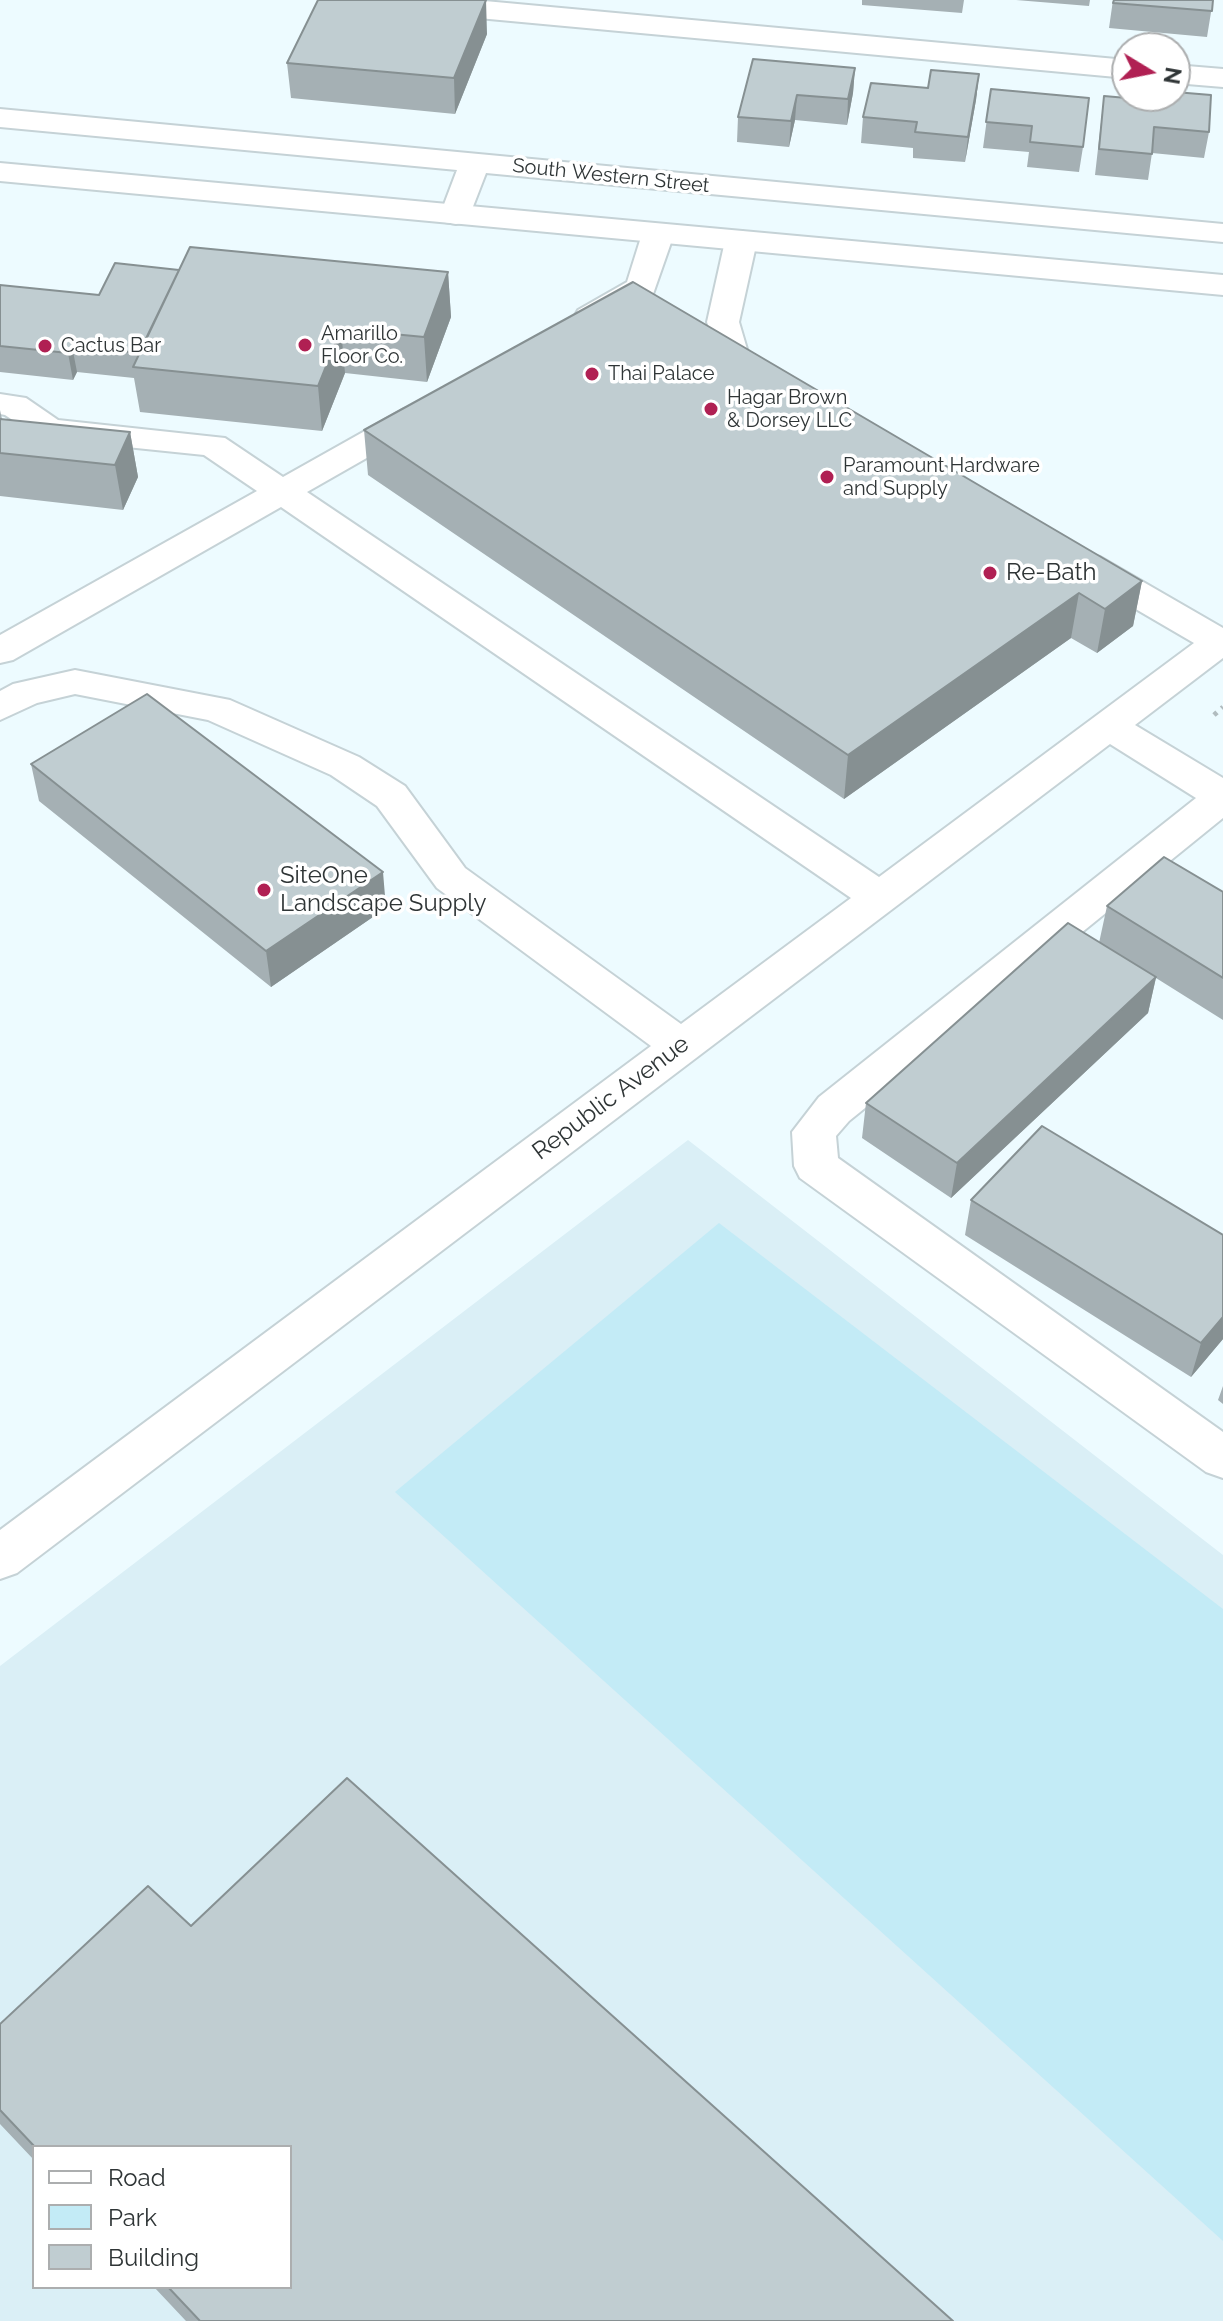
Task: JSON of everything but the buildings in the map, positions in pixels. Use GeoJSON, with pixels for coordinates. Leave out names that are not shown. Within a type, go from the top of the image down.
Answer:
{"type":"FeatureCollection","features":[{"type":"Feature","properties":{"kind":"street"},"geometry":{"type":"LineString","coordinates":[[381,0],[1111,68]]}},
{"type":"Feature","properties":{"kind":"street"},"geometry":{"type":"LineString","coordinates":[[1191,75],[1223,78]]}},
{"type":"Feature","properties":{"kind":"street","name":"South Western Street"},"geometry":{"type":"LineString","coordinates":[[0,118],[1223,233]]}},
{"type":"Feature","properties":{"kind":"street"},"geometry":{"type":"LineString","coordinates":[[456,215],[475,162]]}},
{"type":"Feature","properties":{"kind":"street"},"geometry":{"type":"LineString","coordinates":[[0,172],[1223,285]]}},
{"type":"Feature","properties":{"kind":"street"},"geometry":{"type":"LineString","coordinates":[[559,335],[642,287],[658,234]]}},
{"type":"Feature","properties":{"kind":"street"},"geometry":{"type":"LineString","coordinates":[[741,241],[723,322],[734,361],[789,392]]}},
{"type":"Feature","properties":{"kind":"street"},"geometry":{"type":"LineString","coordinates":[[0,651],[448,398]]}},
{"type":"Feature","properties":{"kind":"street"},"geometry":{"type":"LineString","coordinates":[[0,404],[14,405],[49,429],[213,445],[879,897]]}},
{"type":"Feature","properties":{"kind":"street"},"geometry":{"type":"LineString","coordinates":[[1064,552],[1221,641]]}},
{"type":"Feature","properties":{"kind":"street","name":"Republic Avenue"},"geometry":{"type":"LineString","coordinates":[[0,1558],[1221,641]]}},
{"type":"Feature","properties":{"kind":"street"},"geometry":{"type":"LineString","coordinates":[[0,707],[26,693],[75,682],[217,709],[345,766],[391,796],[451,878],[681,1046]]}},
{"type":"Feature","properties":{"kind":"street"},"geometry":{"type":"LineString","coordinates":[[1108,726],[1223,796],[834,1109],[814,1132],[816,1166],[1223,1458]]}},
{"type":"Feature","properties":{"kind":"path"},"geometry":{"type":"LineString","coordinates":[[1214,715],[1223,707]]}},
{"type":"Feature","properties":{"kind":"shaded area"},"geometry":{"type":"Polygon","coordinates":[[[688,1140],[1223,1555],[1223,2321],[0,2321],[0,1666],[688,1140]]]}},
{"type":"Feature","properties":{"kind":"green space"},"geometry":{"type":"Polygon","coordinates":[[[719,1223],[1223,1609],[1223,2241],[395,1492],[719,1223]]]}},
{"type":"Feature","properties":{"kind":"place","name":"Amarillo Floor Co."},"geometry":{"type":"Point","coordinates":[305,345]}},
{"type":"Feature","properties":{"kind":"place","name":"Cactus Bar"},"geometry":{"type":"Point","coordinates":[45,346]}},
{"type":"Feature","properties":{"kind":"place","name":"Thai Palace"},"geometry":{"type":"Point","coordinates":[592,374]}},
{"type":"Feature","properties":{"kind":"place","name":"Hagar Brown & Dorsey LLC"},"geometry":{"type":"Point","coordinates":[711,409]}},
{"type":"Feature","properties":{"kind":"place","name":"Paramount Hardware and Supply"},"geometry":{"type":"Point","coordinates":[827,477]}},
{"type":"Feature","properties":{"kind":"place","name":"Re-Bath"},"geometry":{"type":"Point","coordinates":[990,573]}},
{"type":"Feature","properties":{"kind":"place","name":"SiteOne Landscape Supply"},"geometry":{"type":"Point","coordinates":[264,890]}}]}
